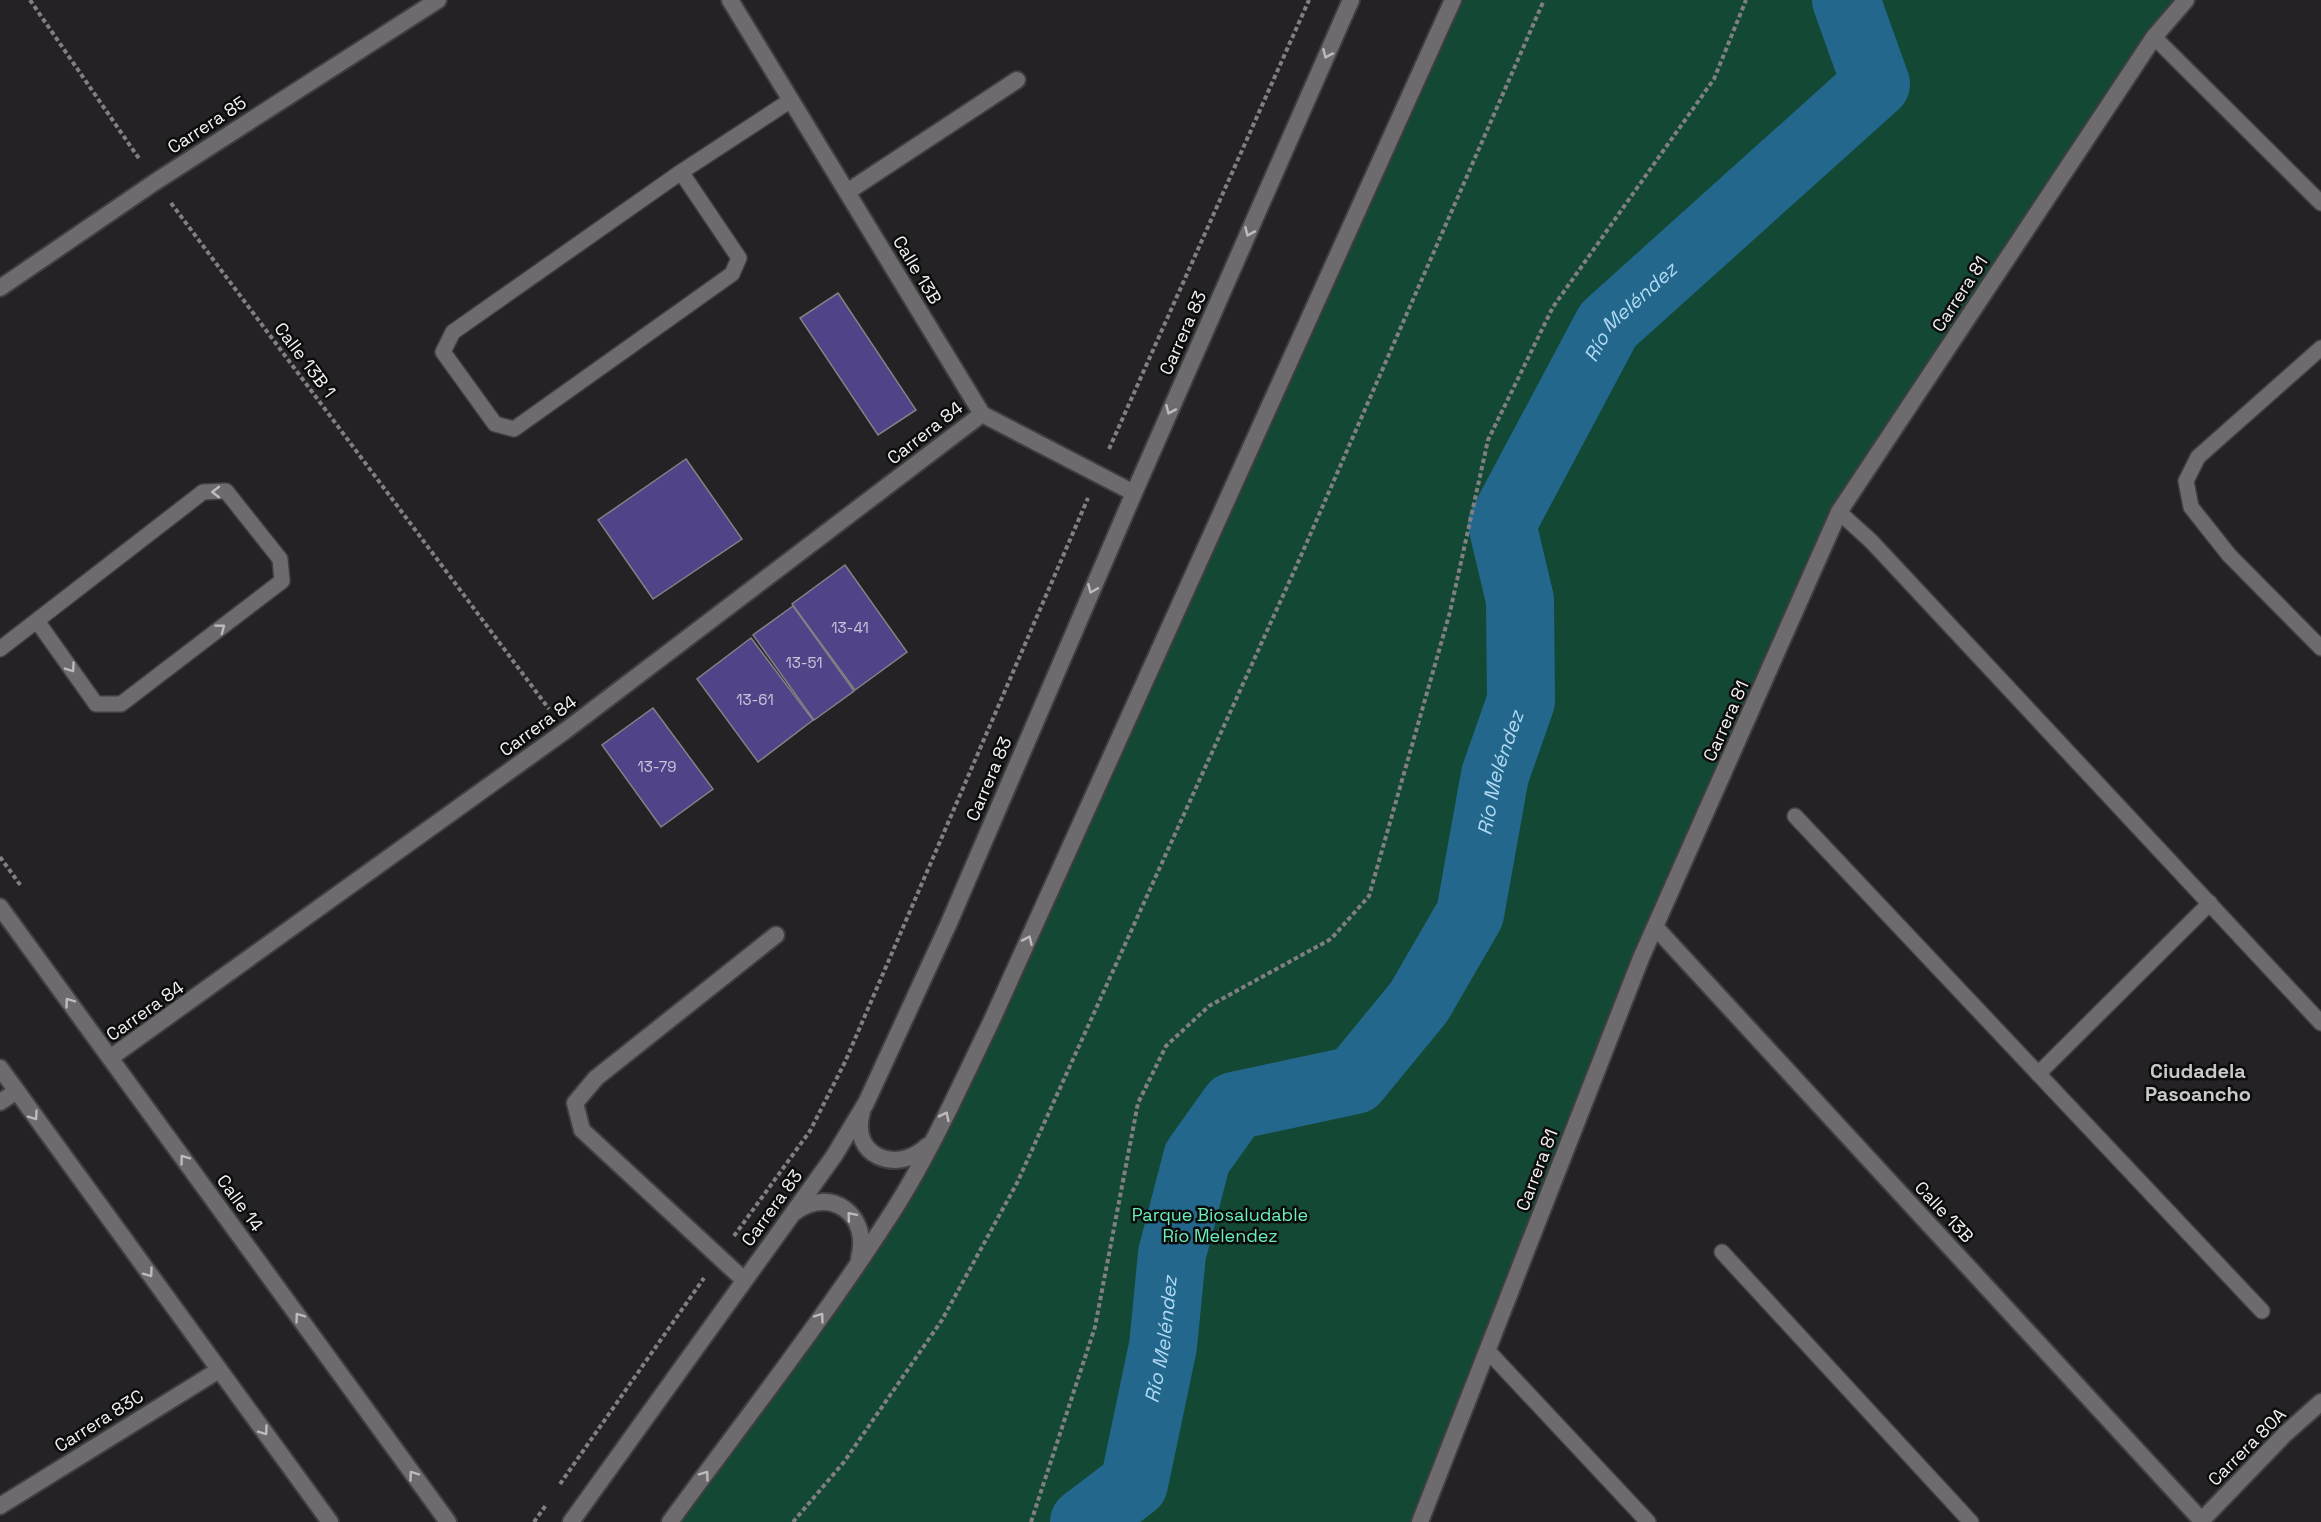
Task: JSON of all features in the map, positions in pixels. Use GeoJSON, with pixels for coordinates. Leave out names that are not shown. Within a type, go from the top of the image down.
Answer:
{"type":"FeatureCollection","features":[{"type":"Feature","properties":{"kind":"street","name":"Carrera 85"},"geometry":{"type":"LineString","coordinates":[[0,288],[155,182],[438,0]]}},
{"type":"Feature","properties":{"kind":"street","name":"Calle 13B"},"geometry":{"type":"LineString","coordinates":[[730,0],[982,414]]}},
{"type":"Feature","properties":{"kind":"street","name":"Carrera 83"},"geometry":{"type":"LineString","coordinates":[[571,1522],[834,1156],[866,1103],[949,923],[1134,493],[1351,0]]}},
{"type":"Feature","properties":{"kind":"street"},"geometry":{"type":"LineString","coordinates":[[670,1522],[854,1270],[896,1206],[934,1140],[996,1011],[1453,0]]}},
{"type":"Feature","properties":{"kind":"street","name":"Carrera 81"},"geometry":{"type":"LineString","coordinates":[[1420,1522],[1641,958],[1657,929],[1839,512],[2154,37],[2186,0]]}},
{"type":"Feature","properties":{"kind":"street"},"geometry":{"type":"LineString","coordinates":[[847,192],[1017,80]]}},
{"type":"Feature","properties":{"kind":"street"},"geometry":{"type":"LineString","coordinates":[[982,414],[1134,493]]}},
{"type":"Feature","properties":{"kind":"street","name":"Carrera 84"},"geometry":{"type":"LineString","coordinates":[[110,1058],[565,731],[982,414]]}},
{"type":"Feature","properties":{"kind":"street","name":"Calle 14"},"geometry":{"type":"LineString","coordinates":[[0,907],[448,1522]]}},
{"type":"Feature","properties":{"kind":"street","name":"Calle 13B"},"geometry":{"type":"LineString","coordinates":[[1657,929],[2203,1521]]}},
{"type":"Feature","properties":{"kind":"street"},"geometry":{"type":"LineString","coordinates":[[744,1280],[582,1130],[575,1103],[596,1078],[776,935]]}},
{"type":"Feature","properties":{"kind":"street"},"geometry":{"type":"LineString","coordinates":[[0,1068],[330,1522]]}},
{"type":"Feature","properties":{"kind":"street"},"geometry":{"type":"LineString","coordinates":[[0,1102],[17,1091]]}},
{"type":"Feature","properties":{"kind":"street"},"geometry":{"type":"LineString","coordinates":[[866,1103],[861,1116],[863,1140],[879,1158],[891,1162],[904,1161],[916,1157],[934,1140]]}},
{"type":"Feature","properties":{"kind":"street"},"geometry":{"type":"LineString","coordinates":[[789,1218],[804,1206],[817,1202],[831,1203],[844,1208],[854,1217],[860,1229],[862,1243],[854,1270]]}},
{"type":"Feature","properties":{"kind":"street","name":"Carrera 83C"},"geometry":{"type":"LineString","coordinates":[[0,1506],[219,1370]]}},
{"type":"Feature","properties":{"kind":"street","name":"Carrera 80A"},"geometry":{"type":"LineString","coordinates":[[2203,1521],[2285,1434],[2321,1402]]}},
{"type":"Feature","properties":{"kind":"lane"},"geometry":{"type":"LineString","coordinates":[[2154,37],[2321,203]]}},
{"type":"Feature","properties":{"kind":"lane"},"geometry":{"type":"LineString","coordinates":[[681,172],[739,258],[732,274],[514,429],[495,424],[443,352],[453,332],[681,172],[791,100]]}},
{"type":"Feature","properties":{"kind":"lane"},"geometry":{"type":"LineString","coordinates":[[2321,348],[2199,457],[2186,481],[2191,507],[2229,555],[2321,648]]}},
{"type":"Feature","properties":{"kind":"lane"},"geometry":{"type":"LineString","coordinates":[[0,649],[203,492],[226,491],[280,559],[282,581],[121,704],[96,704],[37,621]]}},
{"type":"Feature","properties":{"kind":"lane"},"geometry":{"type":"LineString","coordinates":[[1839,512],[1871,541],[2321,1023]]}},
{"type":"Feature","properties":{"kind":"lane"},"geometry":{"type":"LineString","coordinates":[[1795,816],[2262,1311]]}},
{"type":"Feature","properties":{"kind":"lane"},"geometry":{"type":"LineString","coordinates":[[2038,1074],[2211,903]]}},
{"type":"Feature","properties":{"kind":"lane"},"geometry":{"type":"LineString","coordinates":[[1722,1252],[1971,1522]]}},
{"type":"Feature","properties":{"kind":"lane"},"geometry":{"type":"LineString","coordinates":[[1487,1350],[1648,1522]]}},
{"type":"Feature","properties":{"kind":"path","name":"Calle 13B 1"},"geometry":{"type":"LineString","coordinates":[[30,0],[155,182],[565,731]]}},
{"type":"Feature","properties":{"kind":"path"},"geometry":{"type":"LineString","coordinates":[[1109,450],[1309,0]]}},
{"type":"Feature","properties":{"kind":"path"},"geometry":{"type":"LineString","coordinates":[[793,1522],[844,1462],[942,1320],[1017,1183],[1300,558],[1545,0]]}},
{"type":"Feature","properties":{"kind":"path"},"geometry":{"type":"LineString","coordinates":[[1031,1522],[1095,1327],[1138,1102],[1166,1046],[1209,1006],[1331,939],[1369,896],[1450,612],[1488,440],[1553,306],[1714,79],[1746,0]]}},
{"type":"Feature","properties":{"kind":"path"},"geometry":{"type":"LineString","coordinates":[[554,1493],[718,1257],[810,1131],[845,1062],[1089,498]]}},
{"type":"Feature","properties":{"kind":"path"},"geometry":{"type":"LineString","coordinates":[[534,1522],[547,1502]]}},
{"type":"Feature","properties":{"kind":"green space","name":"Parque Biosaludable Río Melendez"},"geometry":{"type":"Polygon","coordinates":[[[1453,0],[2186,0],[1839,512],[1692,845],[1420,1522],[670,1522],[934,1140],[1453,0]]]}},
{"type":"Feature","properties":{"kind":"building"},"geometry":{"type":"Polygon","coordinates":[[[838,293],[916,410],[878,435],[800,318],[838,293]]]}},
{"type":"Feature","properties":{"kind":"building"},"geometry":{"type":"Polygon","coordinates":[[[686,459],[742,539],[653,599],[598,520],[686,459]]]}},
{"type":"Feature","properties":{"kind":"building"},"geometry":{"type":"Polygon","coordinates":[[[845,565],[907,652],[855,690],[792,604],[845,565]]]}},
{"type":"Feature","properties":{"kind":"building"},"geometry":{"type":"Polygon","coordinates":[[[793,606],[854,691],[814,720],[753,635],[793,606]]]}},
{"type":"Feature","properties":{"kind":"building"},"geometry":{"type":"Polygon","coordinates":[[[751,638],[813,720],[758,762],[697,679],[751,638]]]}},
{"type":"Feature","properties":{"kind":"building"},"geometry":{"type":"Polygon","coordinates":[[[653,708],[713,789],[661,827],[602,745],[653,708]]]}},
{"type":"Feature","properties":{"kind":"waterway","name":"Río Meléndez"},"geometry":{"type":"LineString","coordinates":[[1084,1522],[1134,1484],[1163,1346],[1172,1254],[1197,1158],[1234,1106],[1355,1080],[1419,1002],[1470,914],[1495,775],[1521,701],[1520,600],[1502,524],[1608,325],[1876,84],[1846,0]]}},
{"type":"Feature","properties":{"kind":"district","name":"Ciudadela Pasoancho"},"geometry":{"type":"Point","coordinates":[2198,1082]}}]}
